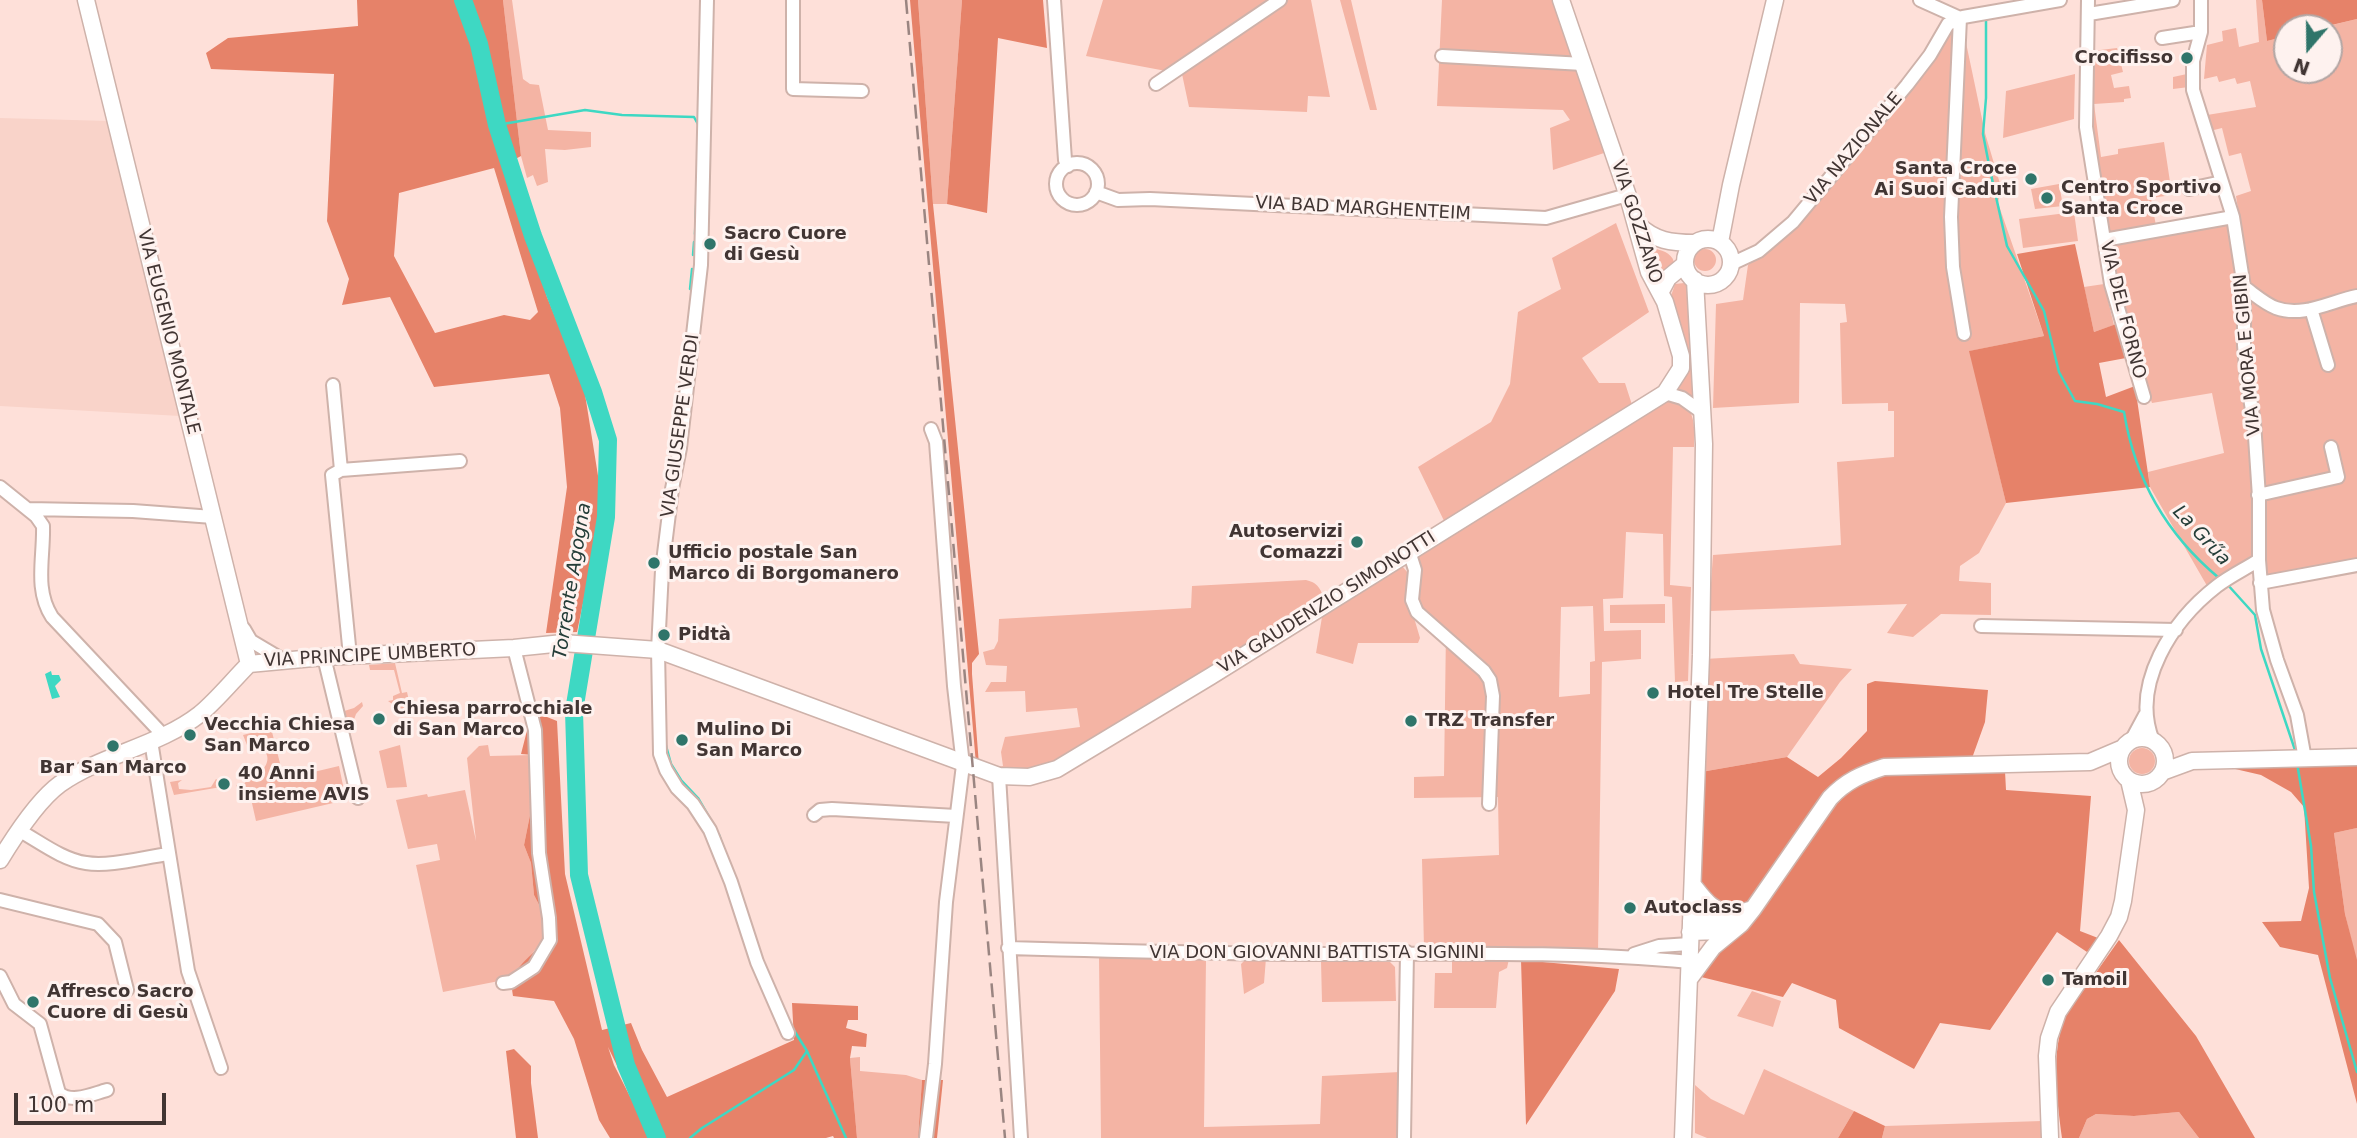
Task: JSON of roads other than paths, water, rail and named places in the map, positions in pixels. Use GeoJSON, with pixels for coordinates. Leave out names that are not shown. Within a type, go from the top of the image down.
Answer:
{"type":"FeatureCollection","features":[{"type":"Feature","properties":{"kind":"street","name":"VIA EUGENIO MONTALE"},"geometry":{"type":"LineString","coordinates":[[86,0],[249,664]]}},
{"type":"Feature","properties":{"kind":"street","name":"VIA GIUSEPPE VERDI"},"geometry":{"type":"LineString","coordinates":[[708,0],[701,265],[680,448],[664,548],[659,650],[660,754],[677,788],[693,804],[710,830],[731,882],[757,962],[788,1032]]}},
{"type":"Feature","properties":{"kind":"street"},"geometry":{"type":"LineString","coordinates":[[793,0],[793,89],[862,91]]}},
{"type":"Feature","properties":{"kind":"street"},"geometry":{"type":"LineString","coordinates":[[1054,0],[1065,160],[1068,166]]}},
{"type":"Feature","properties":{"kind":"street"},"geometry":{"type":"LineString","coordinates":[[1156,84],[1280,0]]}},
{"type":"Feature","properties":{"kind":"street","name":"VIA GOZZANO"},"geometry":{"type":"LineString","coordinates":[[1562,0],[1627,195],[1649,272],[1662,298],[1681,356],[1681,368],[1675,379]]}},
{"type":"Feature","properties":{"kind":"street"},"geometry":{"type":"LineString","coordinates":[[1720,242],[1775,0]]}},
{"type":"Feature","properties":{"kind":"street"},"geometry":{"type":"LineString","coordinates":[[1920,0],[1960,18],[2060,0]]}},
{"type":"Feature","properties":{"kind":"street","name":"VIA DEL FORNO"},"geometry":{"type":"LineString","coordinates":[[2088,0],[2086,127],[2118,308],[2144,397]]}},
{"type":"Feature","properties":{"kind":"street"},"geometry":{"type":"LineString","coordinates":[[2089,14],[2173,0]]}},
{"type":"Feature","properties":{"kind":"street","name":"VIA MORA E GIBIN"},"geometry":{"type":"LineString","coordinates":[[2202,0],[2201,32],[2193,61],[2193,90],[2233,216],[2244,287],[2246,368],[2254,422],[2263,610],[2297,715],[2305,759]]}},
{"type":"Feature","properties":{"kind":"street"},"geometry":{"type":"LineString","coordinates":[[1960,18],[1951,217],[1953,267],[1964,334]]}},
{"type":"Feature","properties":{"kind":"street","name":"VIA NAZIONALE"},"geometry":{"type":"LineString","coordinates":[[1731,264],[1759,251],[1793,222],[1907,85],[1930,55],[1948,24],[1960,18]]}},
{"type":"Feature","properties":{"kind":"street"},"geometry":{"type":"LineString","coordinates":[[2162,38],[2201,32]]}},
{"type":"Feature","properties":{"kind":"street"},"geometry":{"type":"LineString","coordinates":[[1442,56],[1583,64]]}},
{"type":"Feature","properties":{"kind":"street"},"geometry":{"type":"LineString","coordinates":[[1074,164],[1088,167],[1097,178],[1096,192],[1082,205],[1069,204],[1059,195],[1056,182],[1058,175],[1068,166],[1074,164]]}},
{"type":"Feature","properties":{"kind":"street"},"geometry":{"type":"LineString","coordinates":[[2189,189],[2222,182]]}},
{"type":"Feature","properties":{"kind":"street"},"geometry":{"type":"LineString","coordinates":[[1683,1138],[1701,605],[1703,412],[1693,272],[1698,241],[1708,232],[1731,185]]}},
{"type":"Feature","properties":{"kind":"street","name":"VIA BAD MARGHENTEIM"},"geometry":{"type":"LineString","coordinates":[[1096,192],[1118,200],[1546,218],[1627,195]]}},
{"type":"Feature","properties":{"kind":"street"},"geometry":{"type":"LineString","coordinates":[[2104,240],[2233,216]]}},
{"type":"Feature","properties":{"kind":"street"},"geometry":{"type":"LineString","coordinates":[[1636,224],[1648,234],[1664,241],[1714,239],[1729,252],[1731,264],[1722,280],[1693,272],[1643,236],[1636,224]]}},
{"type":"Feature","properties":{"kind":"street"},"geometry":{"type":"LineString","coordinates":[[1662,298],[1668,278],[1693,272]]}},
{"type":"Feature","properties":{"kind":"street"},"geometry":{"type":"LineString","coordinates":[[2244,287],[2276,308],[2301,311],[2357,296]]}},
{"type":"Feature","properties":{"kind":"street"},"geometry":{"type":"LineString","coordinates":[[2311,309],[2328,365]]}},
{"type":"Feature","properties":{"kind":"street","name":"VIA GAUDENZIO SIMONOTTI"},"geometry":{"type":"LineString","coordinates":[[563,643],[659,650],[963,765],[999,776],[1029,777],[1057,769],[1211,676],[1665,393],[1675,379]]}},
{"type":"Feature","properties":{"kind":"street"},"geometry":{"type":"LineString","coordinates":[[333,385],[341,470]]}},
{"type":"Feature","properties":{"kind":"street"},"geometry":{"type":"LineString","coordinates":[[1665,393],[1682,398],[1703,412]]}},
{"type":"Feature","properties":{"kind":"street"},"geometry":{"type":"LineString","coordinates":[[926,1138],[963,765],[954,685],[936,442],[931,429]]}},
{"type":"Feature","properties":{"kind":"street"},"geometry":{"type":"LineString","coordinates":[[2258,495],[2338,477],[2331,447]]}},
{"type":"Feature","properties":{"kind":"street"},"geometry":{"type":"LineString","coordinates":[[349,656],[332,475],[341,470],[460,461]]}},
{"type":"Feature","properties":{"kind":"street"},"geometry":{"type":"LineString","coordinates":[[0,487],[28,509],[43,526],[40,582],[44,605],[157,738],[169,854],[188,971],[221,1068]]}},
{"type":"Feature","properties":{"kind":"street"},"geometry":{"type":"LineString","coordinates":[[28,509],[133,511],[213,517]]}},
{"type":"Feature","properties":{"kind":"street"},"geometry":{"type":"LineString","coordinates":[[1409,551],[1415,570],[1412,600],[1417,612],[1484,671],[1490,680],[1493,696],[1489,804]]}},
{"type":"Feature","properties":{"kind":"street"},"geometry":{"type":"LineString","coordinates":[[2136,810],[2165,759],[2148,727],[2147,712],[2150,683],[2166,642],[2198,604],[2223,582],[2259,560]]}},
{"type":"Feature","properties":{"kind":"street"},"geometry":{"type":"LineString","coordinates":[[2260,583],[2357,565]]}},
{"type":"Feature","properties":{"kind":"street"},"geometry":{"type":"LineString","coordinates":[[241,624],[251,641],[284,661]]}},
{"type":"Feature","properties":{"kind":"street"},"geometry":{"type":"LineString","coordinates":[[1981,626],[2176,630]]}},
{"type":"Feature","properties":{"kind":"street","name":"VIA PRINCIPE UMBERTO"},"geometry":{"type":"LineString","coordinates":[[0,860],[20,831],[58,786],[73,776],[157,738],[200,714],[249,664],[563,643]]}},
{"type":"Feature","properties":{"kind":"street"},"geometry":{"type":"LineString","coordinates":[[503,983],[512,982],[534,967],[550,940],[539,853],[535,730],[514,648]]}},
{"type":"Feature","properties":{"kind":"street"},"geometry":{"type":"LineString","coordinates":[[324,657],[358,798]]}},
{"type":"Feature","properties":{"kind":"street"},"geometry":{"type":"LineString","coordinates":[[2050,1138],[2047,1056],[2049,1038],[2059,1012],[2119,917],[2136,810],[2134,796],[2119,761],[2147,712]]}},
{"type":"Feature","properties":{"kind":"street"},"geometry":{"type":"LineString","coordinates":[[2090,762],[2140,738],[2192,761]]}},
{"type":"Feature","properties":{"kind":"street"},"geometry":{"type":"LineString","coordinates":[[1690,970],[1743,916],[1830,798],[1843,785],[1859,775],[1884,767],[2090,762],[2140,784],[2192,761],[2357,757]]}},
{"type":"Feature","properties":{"kind":"street"},"geometry":{"type":"LineString","coordinates":[[999,776],[1021,1138]]}},
{"type":"Feature","properties":{"kind":"street"},"geometry":{"type":"LineString","coordinates":[[814,815],[820,810],[832,809],[956,816]]}},
{"type":"Feature","properties":{"kind":"street"},"geometry":{"type":"LineString","coordinates":[[20,831],[86,863],[169,854]]}},
{"type":"Feature","properties":{"kind":"street"},"geometry":{"type":"LineString","coordinates":[[1693,885],[1714,909],[1743,916]]}},
{"type":"Feature","properties":{"kind":"street"},"geometry":{"type":"LineString","coordinates":[[0,900],[98,924],[115,942],[127,990]]}},
{"type":"Feature","properties":{"kind":"street"},"geometry":{"type":"LineString","coordinates":[[1691,932],[1743,916]]}},
{"type":"Feature","properties":{"kind":"street","name":"VIA DON GIOVANNI BATTISTA SIGNINI"},"geometry":{"type":"LineString","coordinates":[[1627,956],[1691,932]]}},
{"type":"Feature","properties":{"kind":"street","name":"VIA DON GIOVANNI BATTISTA SIGNINI"},"geometry":{"type":"LineString","coordinates":[[1008,948],[1198,953],[1627,956],[1690,970]]}},
{"type":"Feature","properties":{"kind":"street"},"geometry":{"type":"LineString","coordinates":[[1404,1138],[1407,953]]}},
{"type":"Feature","properties":{"kind":"street"},"geometry":{"type":"LineString","coordinates":[[0,976],[14,1004],[40,1024],[59,1093],[71,1099],[107,1090]]}},
{"type":"Feature","properties":{"kind":"water"},"geometry":{"type":"Polygon","coordinates":[[[51,671],[52,675],[59,675],[61,680],[55,686],[60,697],[52,699],[45,674],[51,671]]]}},
{"type":"Feature","properties":{"kind":"waterway","name":"Torrente Agogna"},"geometry":{"type":"LineString","coordinates":[[463,0],[479,44],[497,125],[533,236],[593,392],[608,440],[606,517],[574,711],[579,875],[626,1065],[657,1138]]}},
{"type":"Feature","properties":{"kind":"waterway","name":"La Grűa"},"geometry":{"type":"LineString","coordinates":[[1986,18],[1983,134],[1990,170],[2007,246],[2044,311],[2059,372],[2075,401],[2124,412],[2136,460],[2156,504],[2183,543],[2219,578]]}},
{"type":"Feature","properties":{"kind":"waterway"},"geometry":{"type":"LineString","coordinates":[[497,125],[585,110],[622,115],[694,117],[699,126]]}},
{"type":"Feature","properties":{"kind":"waterway"},"geometry":{"type":"LineString","coordinates":[[695,234],[697,185]]}},
{"type":"Feature","properties":{"kind":"waterway"},"geometry":{"type":"LineString","coordinates":[[693,255],[694,242]]}},
{"type":"Feature","properties":{"kind":"waterway"},"geometry":{"type":"LineString","coordinates":[[690,289],[692,269]]}},
{"type":"Feature","properties":{"kind":"waterway"},"geometry":{"type":"LineString","coordinates":[[682,379],[687,333]]}},
{"type":"Feature","properties":{"kind":"waterway","name":"La Grűa"},"geometry":{"type":"LineString","coordinates":[[2227,584],[2255,615],[2261,649],[2296,753]]}},
{"type":"Feature","properties":{"kind":"waterway"},"geometry":{"type":"LineString","coordinates":[[665,742],[671,764],[681,780],[698,798],[709,817]]}},
{"type":"Feature","properties":{"kind":"waterway","name":"La Grűa"},"geometry":{"type":"LineString","coordinates":[[2297,763],[2311,846],[2314,892],[2330,978],[2357,1072]]}},
{"type":"Feature","properties":{"kind":"waterway"},"geometry":{"type":"LineString","coordinates":[[719,835],[724,849]]}},
{"type":"Feature","properties":{"kind":"waterway"},"geometry":{"type":"LineString","coordinates":[[790,1024],[807,1051],[846,1138]]}},
{"type":"Feature","properties":{"kind":"waterway"},"geometry":{"type":"LineString","coordinates":[[690,1138],[794,1070],[807,1051]]}},
{"type":"Feature","properties":{"kind":"railway"},"geometry":{"type":"LineString","coordinates":[[906,0],[1005,1138]]}},
{"type":"Feature","properties":{"kind":"place","name":"Crocifisso"},"geometry":{"type":"Point","coordinates":[2187,58]}},
{"type":"Feature","properties":{"kind":"place","name":"Santa Croce Ai Suoi Caduti"},"geometry":{"type":"Point","coordinates":[2031,179]}},
{"type":"Feature","properties":{"kind":"place","name":"Centro Sportivo Santa Croce"},"geometry":{"type":"Point","coordinates":[2047,198]}},
{"type":"Feature","properties":{"kind":"place","name":"Sacro Cuore di Gesù"},"geometry":{"type":"Point","coordinates":[710,244]}},
{"type":"Feature","properties":{"kind":"place","name":"Autoservizi Comazzi"},"geometry":{"type":"Point","coordinates":[1357,542]}},
{"type":"Feature","properties":{"kind":"place","name":"Ufficio postale San Marco di Borgomanero"},"geometry":{"type":"Point","coordinates":[654,563]}},
{"type":"Feature","properties":{"kind":"place","name":"Pidtà"},"geometry":{"type":"Point","coordinates":[664,635]}},
{"type":"Feature","properties":{"kind":"place","name":"Hotel Tre Stelle"},"geometry":{"type":"Point","coordinates":[1653,693]}},
{"type":"Feature","properties":{"kind":"place","name":"Chiesa parrocchiale di San Marco"},"geometry":{"type":"Point","coordinates":[379,719]}},
{"type":"Feature","properties":{"kind":"place","name":"TRZ Transfer"},"geometry":{"type":"Point","coordinates":[1411,721]}},
{"type":"Feature","properties":{"kind":"place","name":"Vecchia Chiesa San Marco"},"geometry":{"type":"Point","coordinates":[190,735]}},
{"type":"Feature","properties":{"kind":"place","name":"Mulino Di San Marco"},"geometry":{"type":"Point","coordinates":[682,740]}},
{"type":"Feature","properties":{"kind":"place","name":"Bar San Marco"},"geometry":{"type":"Point","coordinates":[113,746]}},
{"type":"Feature","properties":{"kind":"place","name":"40 Anni insieme AVIS"},"geometry":{"type":"Point","coordinates":[224,784]}},
{"type":"Feature","properties":{"kind":"place","name":"Autoclass"},"geometry":{"type":"Point","coordinates":[1630,908]}},
{"type":"Feature","properties":{"kind":"place","name":"Tamoil"},"geometry":{"type":"Point","coordinates":[2048,980]}},
{"type":"Feature","properties":{"kind":"place","name":"Affresco Sacro Cuore di Gesù"},"geometry":{"type":"Point","coordinates":[33,1002]}}]}
